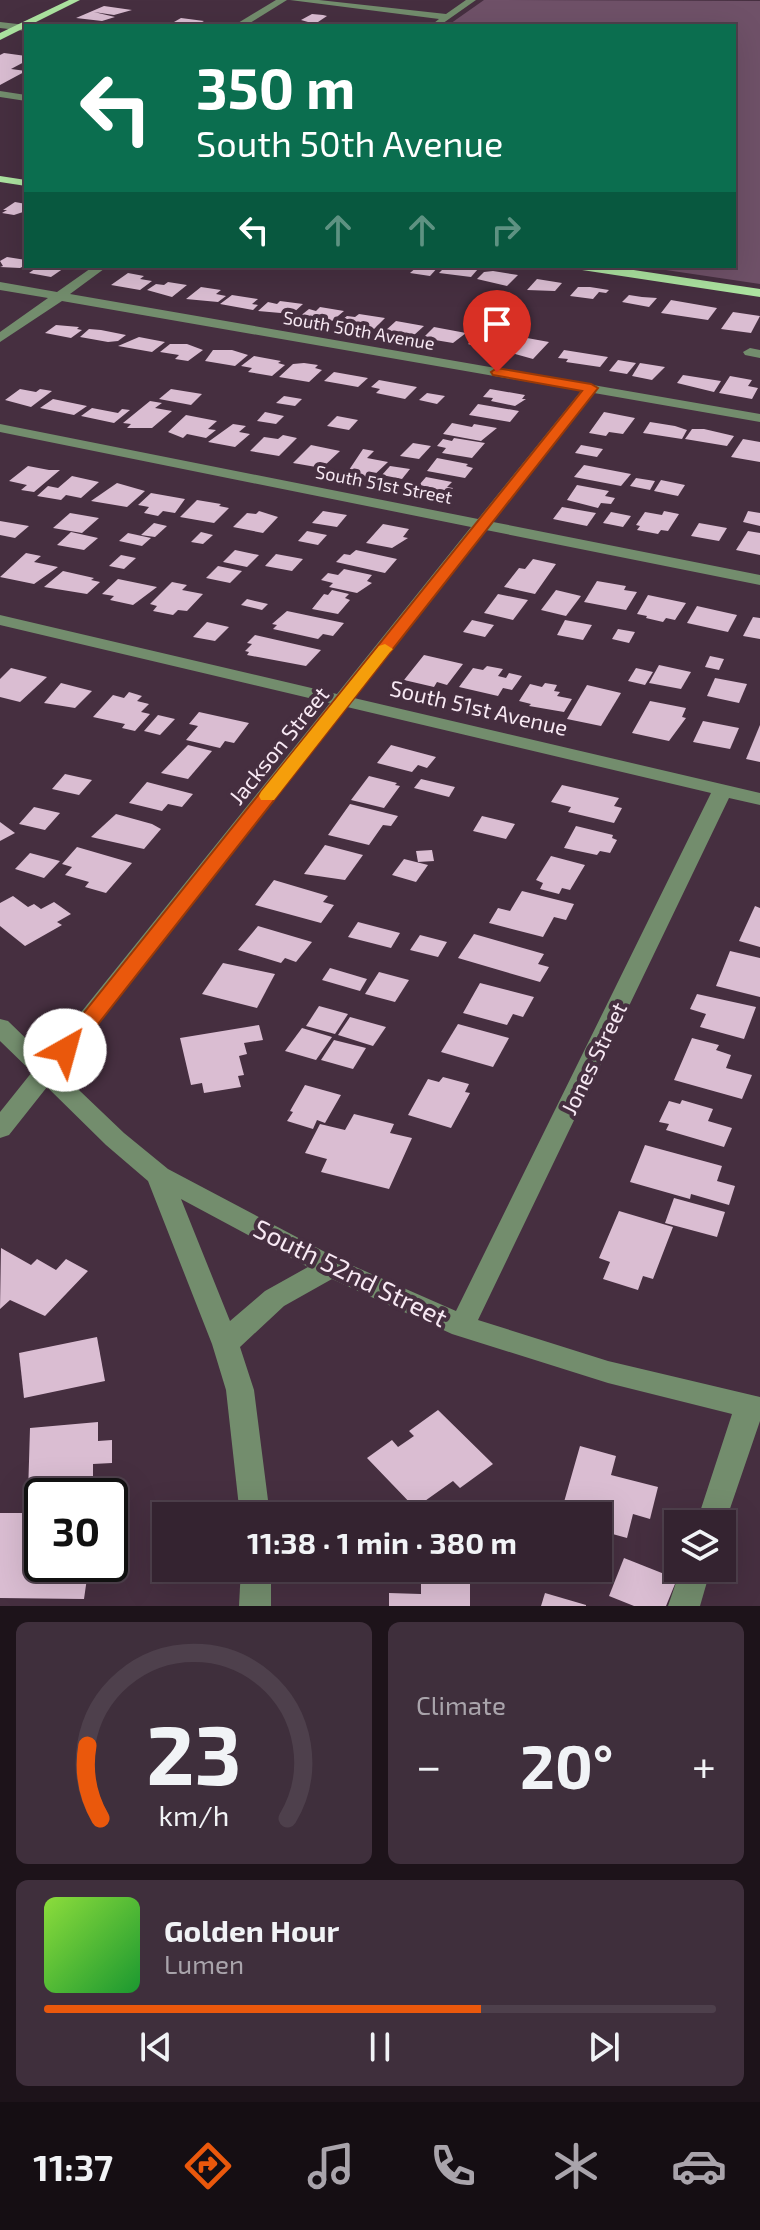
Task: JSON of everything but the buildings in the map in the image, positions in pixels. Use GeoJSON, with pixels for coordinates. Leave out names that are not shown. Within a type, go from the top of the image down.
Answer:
{"type":"FeatureCollection","features":[{"type":"Feature","properties":{"kind":"main road"},"geometry":{"type":"LineString","coordinates":[[31,24],[76,0]]}},
{"type":"Feature","properties":{"kind":"main road"},"geometry":{"type":"LineString","coordinates":[[0,37],[23,28]]}},
{"type":"Feature","properties":{"kind":"main road"},"geometry":{"type":"LineString","coordinates":[[0,179],[24,183]]}},
{"type":"Feature","properties":{"kind":"main road"},"geometry":{"type":"LineString","coordinates":[[595,268],[760,293]]}},
{"type":"Feature","properties":{"kind":"street"},"geometry":{"type":"LineString","coordinates":[[241,24],[283,0]]}},
{"type":"Feature","properties":{"kind":"street"},"geometry":{"type":"LineString","coordinates":[[294,0],[448,17]]}},
{"type":"Feature","properties":{"kind":"street"},"geometry":{"type":"LineString","coordinates":[[438,24],[472,0]]}},
{"type":"Feature","properties":{"kind":"street"},"geometry":{"type":"LineString","coordinates":[[0,25],[23,28]]}},
{"type":"Feature","properties":{"kind":"street"},"geometry":{"type":"LineString","coordinates":[[0,94],[24,98]]}},
{"type":"Feature","properties":{"kind":"street"},"geometry":{"type":"LineString","coordinates":[[0,338],[99,268]]}},
{"type":"Feature","properties":{"kind":"street","name":"South 50th Avenue"},"geometry":{"type":"LineString","coordinates":[[0,286],[760,418]]}},
{"type":"Feature","properties":{"kind":"street","name":"Jackson Street"},"geometry":{"type":"LineString","coordinates":[[0,1129],[47,1074],[591,388]]}},
{"type":"Feature","properties":{"kind":"street","name":"South 51st Street"},"geometry":{"type":"LineString","coordinates":[[0,428],[760,580]]}},
{"type":"Feature","properties":{"kind":"street","name":"South 51st Avenue"},"geometry":{"type":"LineString","coordinates":[[0,620],[760,799]]}},
{"type":"Feature","properties":{"kind":"street","name":"Jones Street"},"geometry":{"type":"LineString","coordinates":[[462,1326],[723,790]]}},
{"type":"Feature","properties":{"kind":"street","name":"South 52nd Street"},"geometry":{"type":"LineString","coordinates":[[0,1027],[115,1139],[159,1176],[333,1268],[462,1326],[608,1372],[755,1408]]}},
{"type":"Feature","properties":{"kind":"street"},"geometry":{"type":"LineString","coordinates":[[159,1176],[226,1344],[246,1426],[254,1502]]}},
{"type":"Feature","properties":{"kind":"street"},"geometry":{"type":"LineString","coordinates":[[226,1344],[272,1296],[298,1281],[333,1268]]}},
{"type":"Feature","properties":{"kind":"street"},"geometry":{"type":"LineString","coordinates":[[716,1510],[755,1408]]}},
{"type":"Feature","properties":{"kind":"street"},"geometry":{"type":"LineString","coordinates":[[255,1606],[256,1582]]}},
{"type":"Feature","properties":{"kind":"street"},"geometry":{"type":"LineString","coordinates":[[684,1606],[692,1582]]}},
{"type":"Feature","properties":{"kind":"shaded area"},"geometry":{"type":"Polygon","coordinates":[[[484,0],[760,1],[760,284],[652,268],[736,268],[736,24],[450,24],[484,0]]]}},
{"type":"Feature","properties":{"kind":"slow traffic"},"geometry":{"type":"LineString","coordinates":[[268,796],[385,649]]}},
{"type":"Feature","properties":{"kind":"route"},"geometry":{"type":"LineString","coordinates":[[65,1050],[591,388],[497,372]]}}]}
